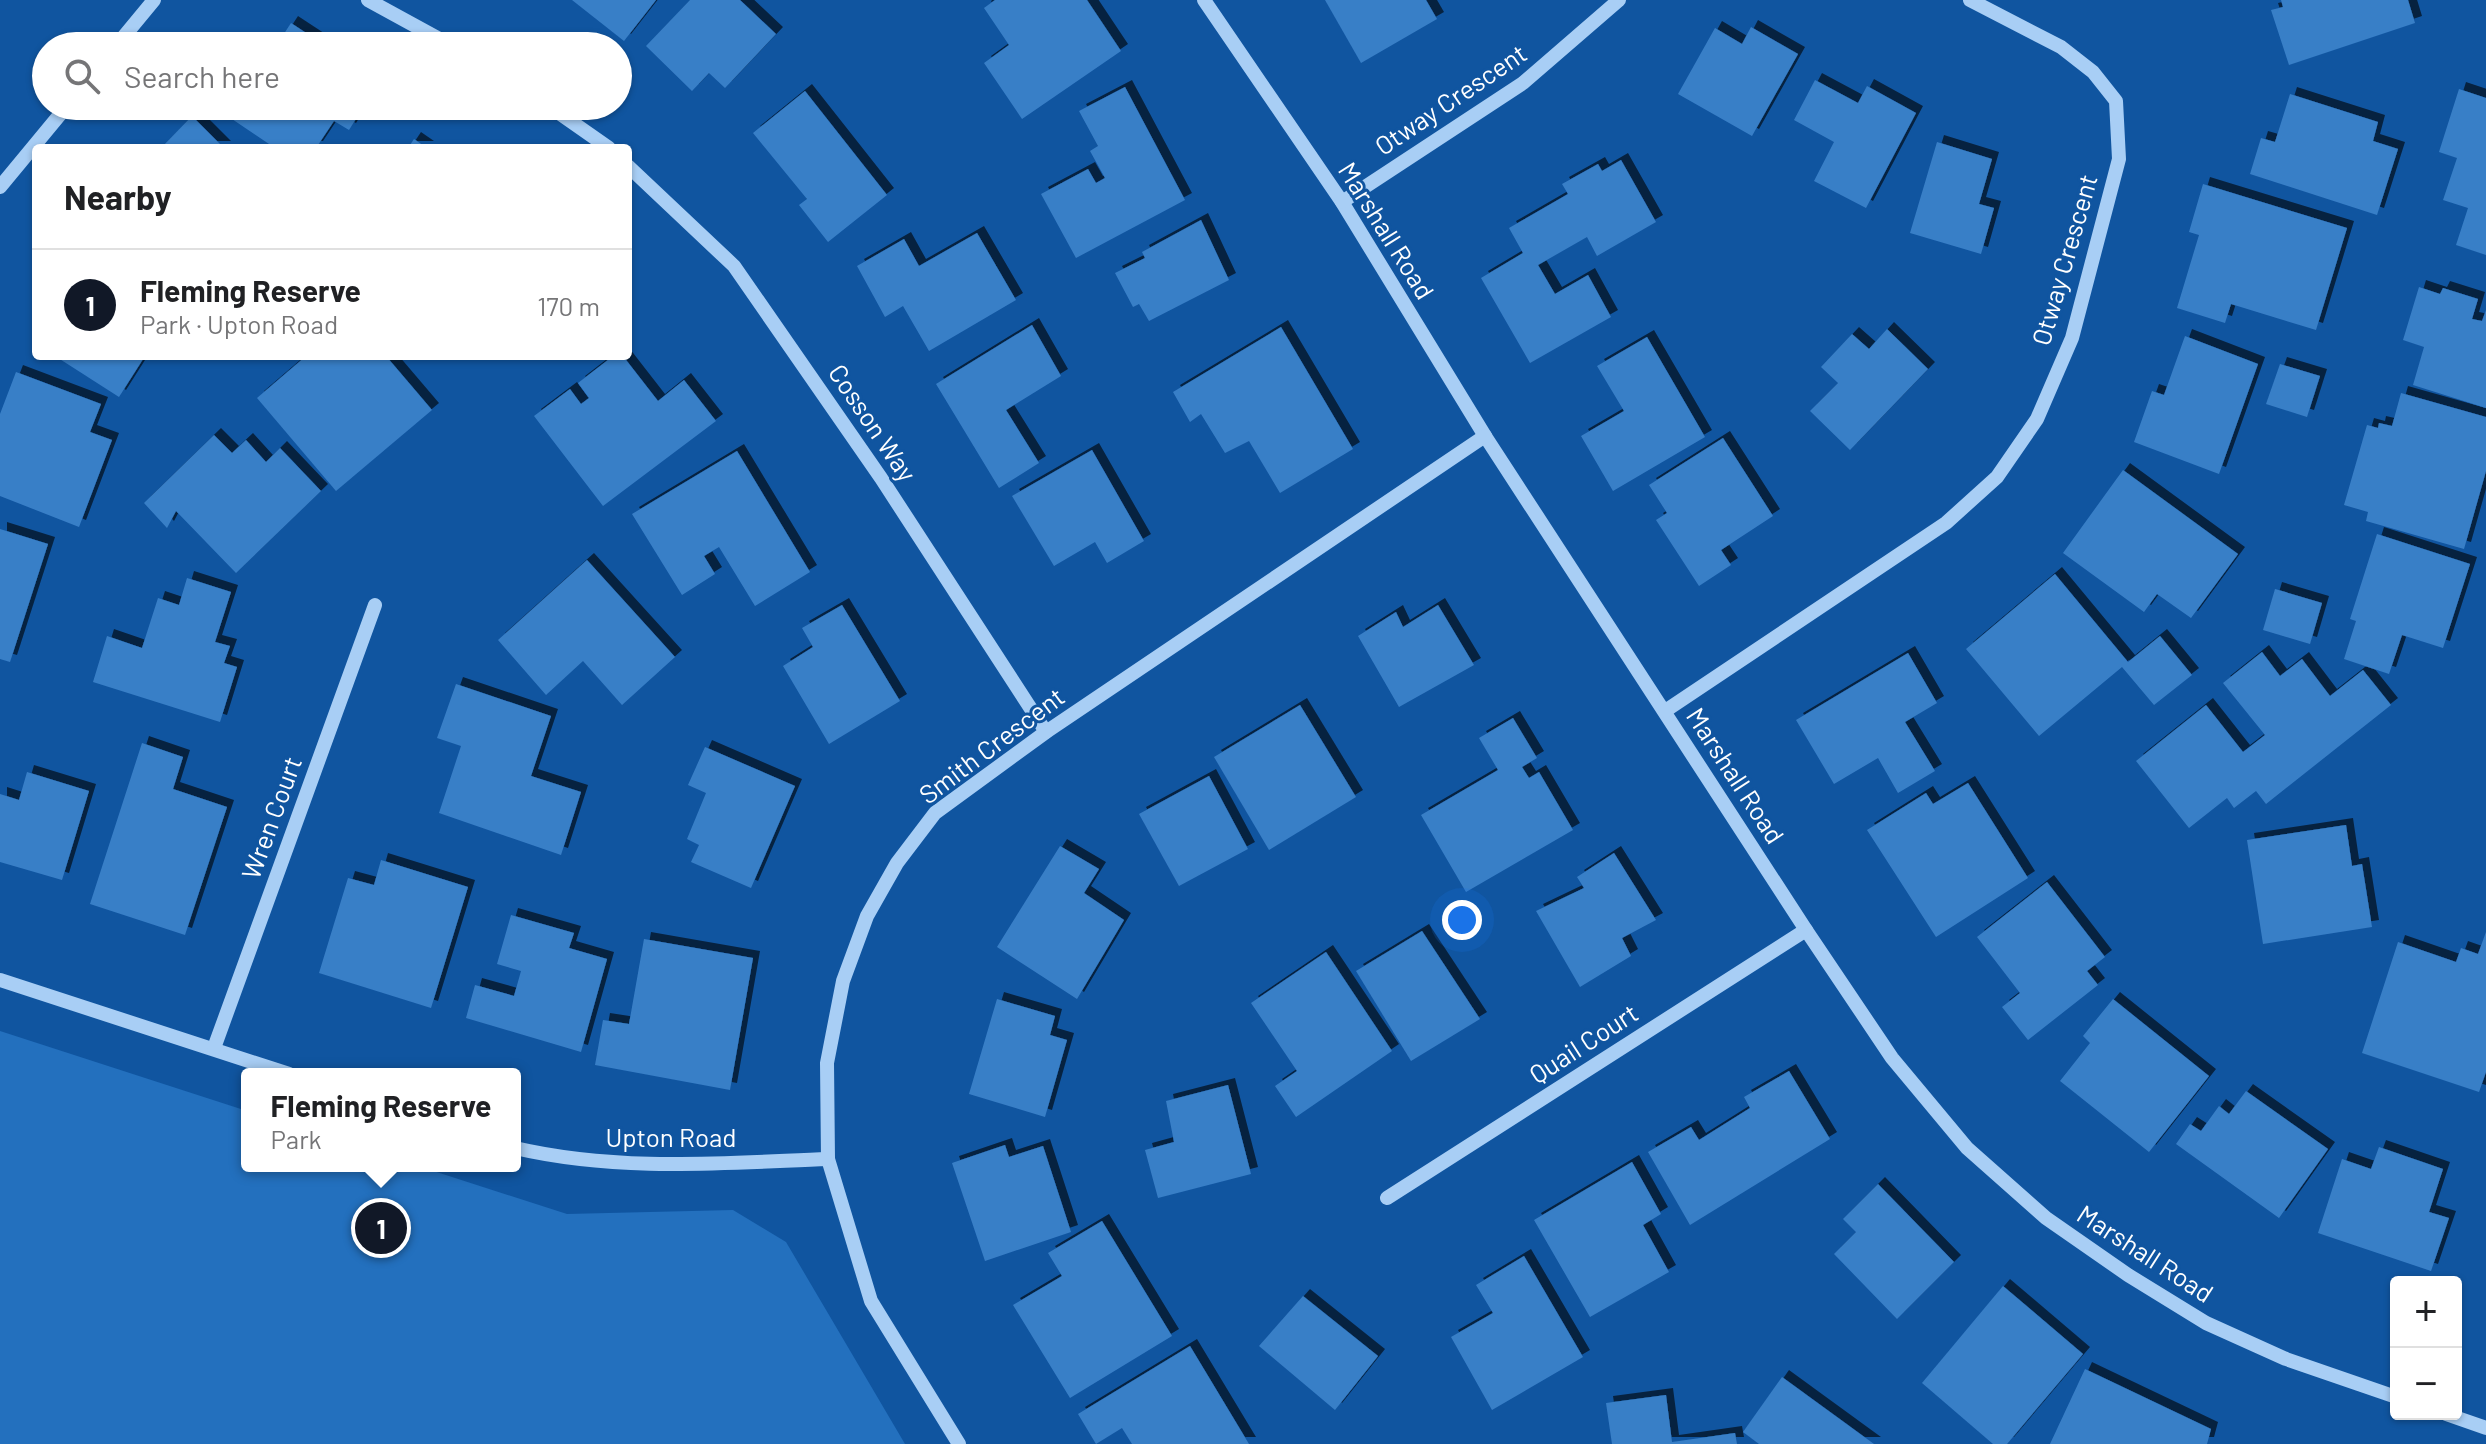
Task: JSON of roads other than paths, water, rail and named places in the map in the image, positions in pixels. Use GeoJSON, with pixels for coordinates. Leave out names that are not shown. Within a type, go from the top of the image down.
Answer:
{"type":"FeatureCollection","features":[{"type":"Feature","properties":{"kind":"street"},"geometry":{"type":"LineString","coordinates":[[128,32],[154,0]]}},
{"type":"Feature","properties":{"kind":"street"},"geometry":{"type":"LineString","coordinates":[[368,0],[426,32]]}},
{"type":"Feature","properties":{"kind":"street","name":"Marshall Road"},"geometry":{"type":"LineString","coordinates":[[1204,0],[1342,202],[1485,436],[1806,930],[1911,1081],[1967,1148],[2046,1218],[2128,1275],[2206,1323],[2286,1359],[2390,1395]]}},
{"type":"Feature","properties":{"kind":"street","name":"Otway Crescent"},"geometry":{"type":"LineString","coordinates":[[1342,202],[1523,83],[1619,0]]}},
{"type":"Feature","properties":{"kind":"street","name":"Otway Crescent"},"geometry":{"type":"LineString","coordinates":[[1665,711],[1946,523],[1997,477],[2037,419],[2072,338],[2119,159],[2116,101],[2093,72],[2061,47],[1970,0]]}},
{"type":"Feature","properties":{"kind":"street"},"geometry":{"type":"LineString","coordinates":[[36,144],[55,120]]}},
{"type":"Feature","properties":{"kind":"street"},"geometry":{"type":"LineString","coordinates":[[569,120],[603,144]]}},
{"type":"Feature","properties":{"kind":"street"},"geometry":{"type":"LineString","coordinates":[[0,187],[32,148]]}},
{"type":"Feature","properties":{"kind":"street","name":"Cosson Way"},"geometry":{"type":"LineString","coordinates":[[632,170],[734,266],[881,478],[1046,732]]}},
{"type":"Feature","properties":{"kind":"street","name":"Smith Crescent"},"geometry":{"type":"LineString","coordinates":[[959,1444],[871,1301],[828,1159],[827,1063],[843,981],[867,916],[897,863],[935,813],[1046,732],[1485,436]]}},
{"type":"Feature","properties":{"kind":"street","name":"Wren Court"},"geometry":{"type":"LineString","coordinates":[[214,1048],[375,605]]}},
{"type":"Feature","properties":{"kind":"street","name":"Quail Court"},"geometry":{"type":"LineString","coordinates":[[1387,1198],[1806,930]]}},
{"type":"Feature","properties":{"kind":"street"},"geometry":{"type":"LineString","coordinates":[[0,980],[272,1068]]}},
{"type":"Feature","properties":{"kind":"street","name":"Upton Road"},"geometry":{"type":"LineString","coordinates":[[521,1149],[567,1160],[635,1165],[828,1159]]}},
{"type":"Feature","properties":{"kind":"street"},"geometry":{"type":"LineString","coordinates":[[2462,1420],[2486,1428]]}},
{"type":"Feature","properties":{"kind":"place","name":"Fleming Reserve"},"geometry":{"type":"Point","coordinates":[381,1228]}}]}
